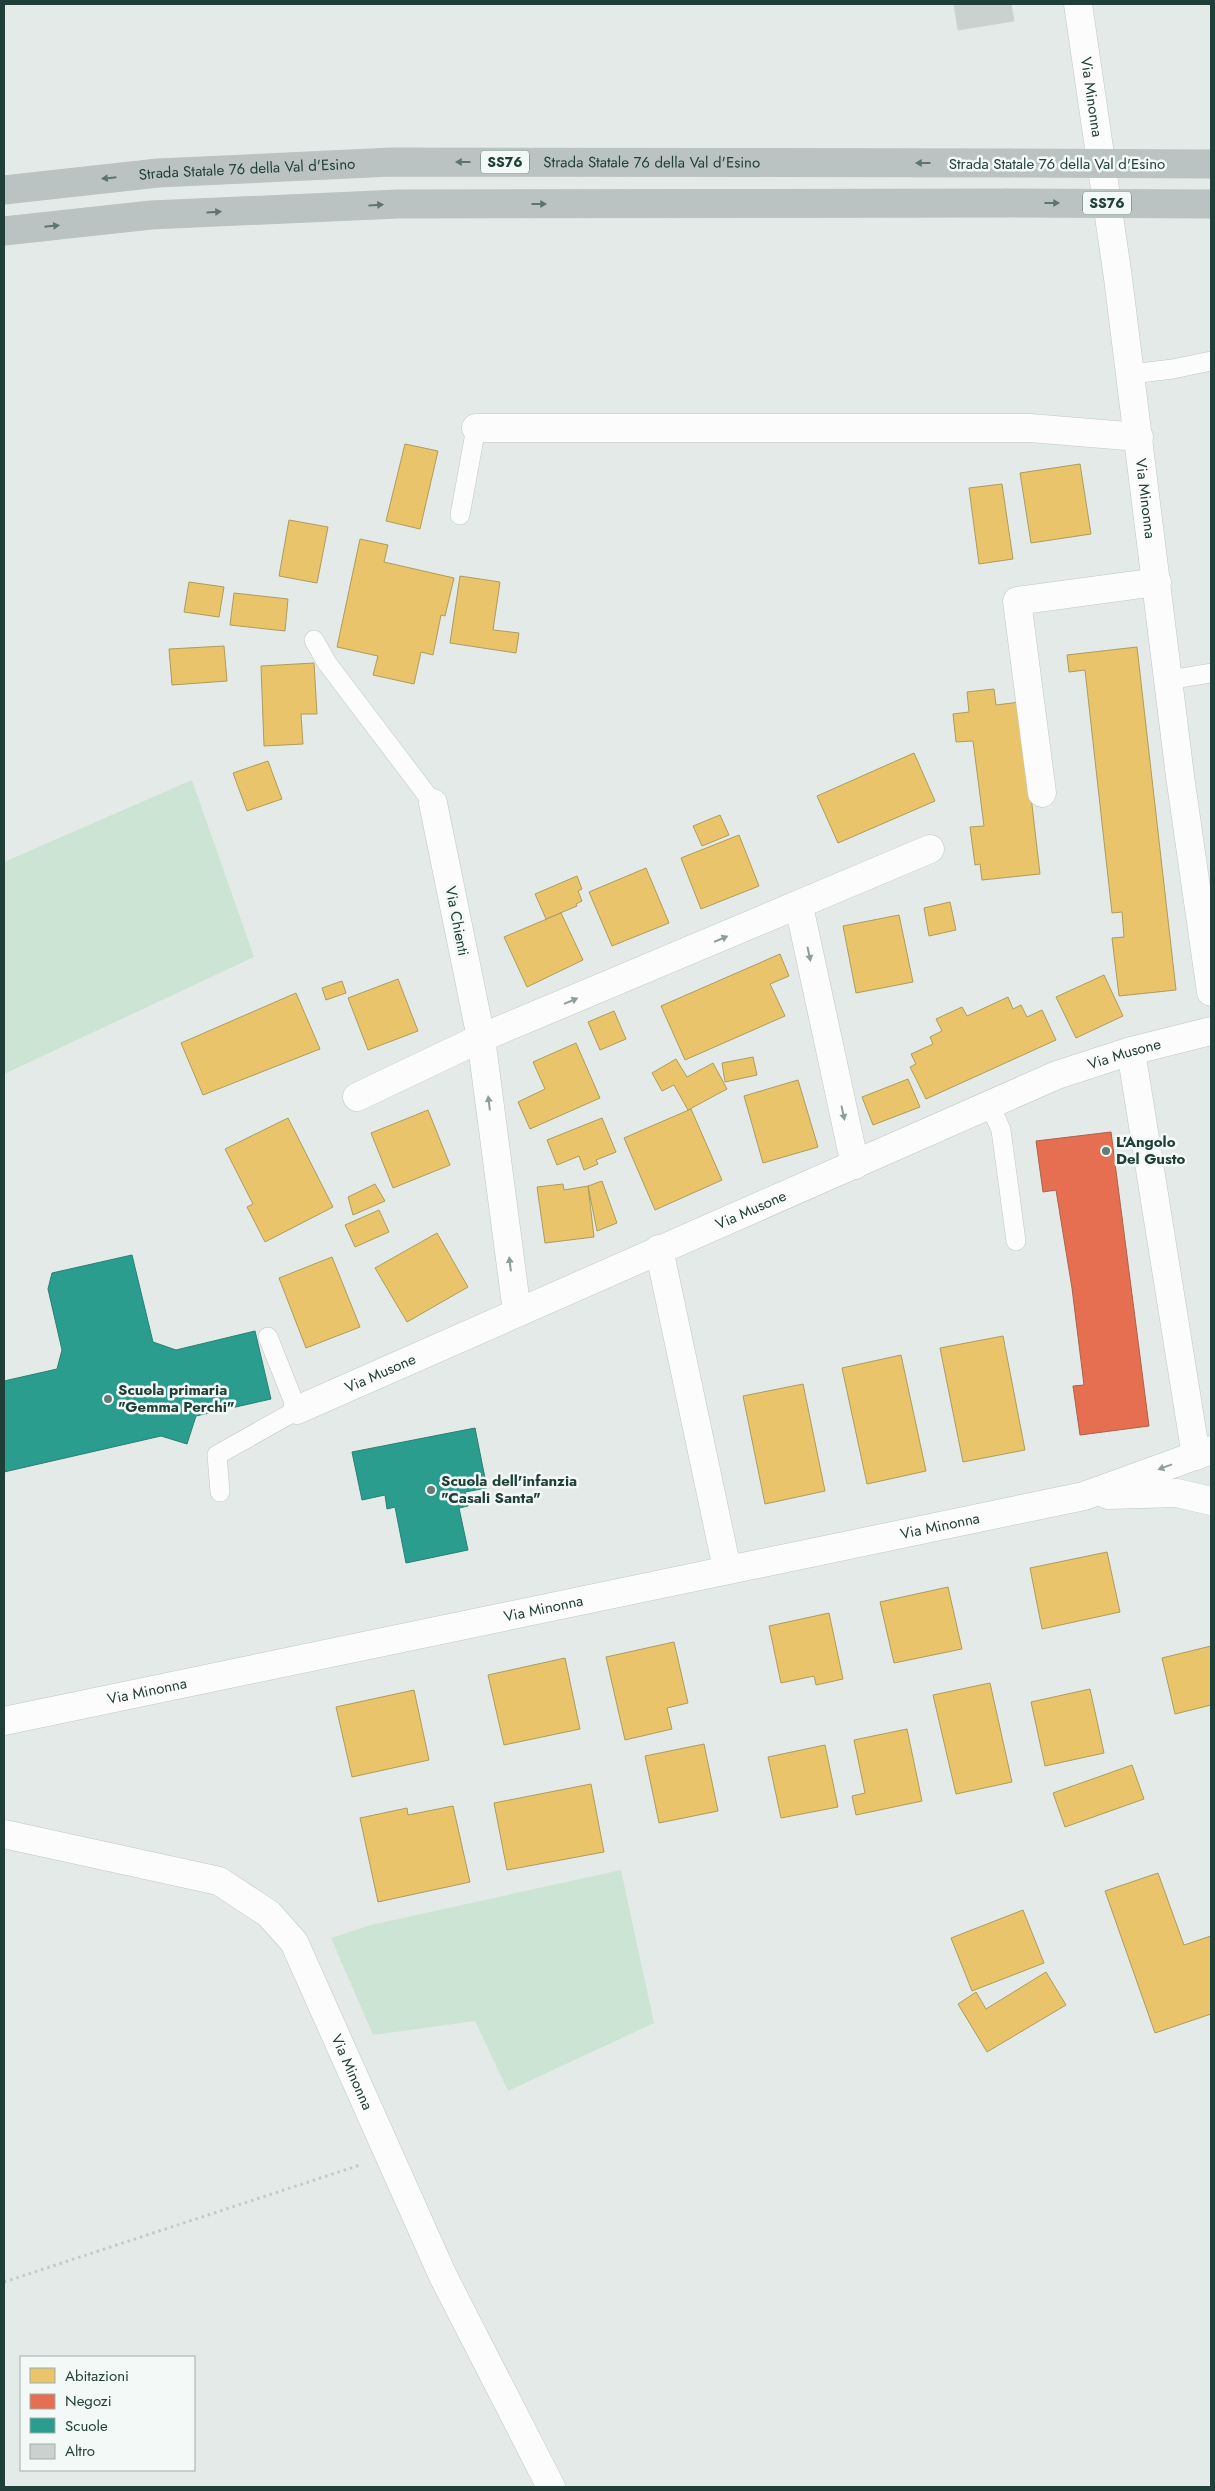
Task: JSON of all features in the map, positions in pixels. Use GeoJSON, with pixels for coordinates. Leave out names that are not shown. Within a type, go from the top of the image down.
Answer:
{"type":"FeatureCollection","features":[{"type":"Feature","properties":{"kind":"highway","name":"Strada Statale 76 della Val d'Esino"},"geometry":{"type":"LineString","coordinates":[[4,190],[158,173],[392,162],[1211,164]]}},
{"type":"Feature","properties":{"kind":"highway","name":"SS76"},"geometry":{"type":"LineString","coordinates":[[4,231],[151,215],[398,204],[1211,204]]}},
{"type":"Feature","properties":{"kind":"street","name":"Via Minonna"},"geometry":{"type":"LineString","coordinates":[[1078,4],[1131,374],[1169,680],[1211,992]]}},
{"type":"Feature","properties":{"kind":"street"},"geometry":{"type":"LineString","coordinates":[[476,428],[1030,428],[1139,438]]}},
{"type":"Feature","properties":{"kind":"street"},"geometry":{"type":"LineString","coordinates":[[1042,793],[1017,601],[1157,582]]}},
{"type":"Feature","properties":{"kind":"street","name":"Via Chienti"},"geometry":{"type":"LineString","coordinates":[[433,803],[481,1038],[517,1312]]}},
{"type":"Feature","properties":{"kind":"street"},"geometry":{"type":"LineString","coordinates":[[357,1097],[481,1038],[799,906],[930,849]]}},
{"type":"Feature","properties":{"kind":"street"},"geometry":{"type":"LineString","coordinates":[[799,906],[855,1165]]}},
{"type":"Feature","properties":{"kind":"street","name":"Via Musone"},"geometry":{"type":"LineString","coordinates":[[297,1410],[1057,1075],[1132,1051],[1211,1031]]}},
{"type":"Feature","properties":{"kind":"street"},"geometry":{"type":"LineString","coordinates":[[1132,1051],[1203,1453]]}},
{"type":"Feature","properties":{"kind":"street"},"geometry":{"type":"LineString","coordinates":[[659,1249],[727,1569]]}},
{"type":"Feature","properties":{"kind":"street","name":"Via Minonna"},"geometry":{"type":"LineString","coordinates":[[4,1721],[1084,1496],[1203,1453]]}},
{"type":"Feature","properties":{"kind":"street","name":"Via Minonna"},"geometry":{"type":"LineString","coordinates":[[1084,1496],[1177,1493],[1211,1501]]}},
{"type":"Feature","properties":{"kind":"street","name":"Via Minonna"},"geometry":{"type":"LineString","coordinates":[[4,1834],[218,1882],[269,1914],[294,1942],[443,2276],[551,2487]]}},
{"type":"Feature","properties":{"kind":"lane"},"geometry":{"type":"LineString","coordinates":[[1131,374],[1173,369],[1211,361]]}},
{"type":"Feature","properties":{"kind":"lane"},"geometry":{"type":"LineString","coordinates":[[460,515],[476,428]]}},
{"type":"Feature","properties":{"kind":"lane"},"geometry":{"type":"LineString","coordinates":[[314,640],[328,663],[433,803]]}},
{"type":"Feature","properties":{"kind":"lane"},"geometry":{"type":"LineString","coordinates":[[1169,680],[1211,673]]}},
{"type":"Feature","properties":{"kind":"lane"},"geometry":{"type":"LineString","coordinates":[[990,1105],[1001,1130],[1016,1241]]}},
{"type":"Feature","properties":{"kind":"lane"},"geometry":{"type":"LineString","coordinates":[[220,1492],[217,1455],[297,1410],[268,1337]]}},
{"type":"Feature","properties":{"kind":"path"},"geometry":{"type":"LineString","coordinates":[[4,2282],[389,2156]]}},
{"type":"Feature","properties":{"kind":"green space"},"geometry":{"type":"Polygon","coordinates":[[[192,780],[254,957],[4,1074],[4,862],[192,780]]]}},
{"type":"Feature","properties":{"kind":"green space"},"geometry":{"type":"Polygon","coordinates":[[[621,1870],[654,2023],[508,2091],[475,2021],[373,2035],[331,1938],[371,1925],[621,1870]]]}},
{"type":"Feature","properties":{"kind":"building: Abitazioni"},"geometry":{"type":"Polygon","coordinates":[[[405,444],[438,451],[420,529],[386,521],[405,444]]]}},
{"type":"Feature","properties":{"kind":"building: Abitazioni"},"geometry":{"type":"Polygon","coordinates":[[[1080,464],[1091,534],[1031,543],[1020,473],[1080,464]]]}},
{"type":"Feature","properties":{"kind":"building: Abitazioni"},"geometry":{"type":"Polygon","coordinates":[[[1002,484],[1013,559],[979,564],[969,488],[1002,484]]]}},
{"type":"Feature","properties":{"kind":"building: Abitazioni"},"geometry":{"type":"Polygon","coordinates":[[[289,520],[328,527],[317,583],[279,576],[289,520]]]}},
{"type":"Feature","properties":{"kind":"building: Abitazioni"},"geometry":{"type":"Polygon","coordinates":[[[360,539],[388,545],[384,562],[454,578],[445,616],[441,615],[433,655],[421,652],[414,684],[373,675],[378,656],[337,647],[360,539]]]}},
{"type":"Feature","properties":{"kind":"building: Abitazioni"},"geometry":{"type":"Polygon","coordinates":[[[460,576],[500,582],[493,630],[519,633],[516,653],[450,643],[460,576]]]}},
{"type":"Feature","properties":{"kind":"building: Abitazioni"},"geometry":{"type":"Polygon","coordinates":[[[189,582],[224,587],[219,617],[184,612],[189,582]]]}},
{"type":"Feature","properties":{"kind":"building: Abitazioni"},"geometry":{"type":"Polygon","coordinates":[[[234,593],[288,599],[285,631],[230,625],[234,593]]]}},
{"type":"Feature","properties":{"kind":"building: Abitazioni"},"geometry":{"type":"Polygon","coordinates":[[[224,646],[227,681],[172,685],[169,649],[224,646]]]}},
{"type":"Feature","properties":{"kind":"building: Abitazioni"},"geometry":{"type":"Polygon","coordinates":[[[1137,647],[1176,990],[1119,996],[1112,938],[1124,937],[1122,912],[1112,913],[1085,670],[1069,672],[1067,655],[1137,647]]]}},
{"type":"Feature","properties":{"kind":"building: Abitazioni"},"geometry":{"type":"Polygon","coordinates":[[[314,663],[317,714],[301,714],[303,744],[264,746],[261,666],[314,663]]]}},
{"type":"Feature","properties":{"kind":"building: Abitazioni"},"geometry":{"type":"Polygon","coordinates":[[[994,689],[996,705],[1020,702],[1040,874],[982,880],[980,864],[975,865],[970,827],[984,826],[973,741],[956,742],[953,714],[969,712],[967,692],[994,689]]]}},
{"type":"Feature","properties":{"kind":"building: Abitazioni"},"geometry":{"type":"Polygon","coordinates":[[[914,753],[935,801],[838,843],[817,796],[914,753]]]}},
{"type":"Feature","properties":{"kind":"building: Abitazioni"},"geometry":{"type":"Polygon","coordinates":[[[268,761],[282,799],[247,811],[233,773],[268,761]]]}},
{"type":"Feature","properties":{"kind":"building: Abitazioni"},"geometry":{"type":"Polygon","coordinates":[[[720,815],[729,835],[702,846],[693,826],[720,815]]]}},
{"type":"Feature","properties":{"kind":"building: Abitazioni"},"geometry":{"type":"Polygon","coordinates":[[[739,835],[759,886],[701,909],[681,858],[739,835]]]}},
{"type":"Feature","properties":{"kind":"building: Abitazioni"},"geometry":{"type":"Polygon","coordinates":[[[646,868],[669,923],[612,946],[589,892],[646,868]]]}},
{"type":"Feature","properties":{"kind":"building: Abitazioni"},"geometry":{"type":"Polygon","coordinates":[[[577,876],[582,889],[578,891],[582,901],[576,904],[577,906],[546,919],[535,894],[577,876]]]}},
{"type":"Feature","properties":{"kind":"building: Abitazioni"},"geometry":{"type":"Polygon","coordinates":[[[950,902],[956,930],[929,936],[924,908],[950,902]]]}},
{"type":"Feature","properties":{"kind":"building: Abitazioni"},"geometry":{"type":"Polygon","coordinates":[[[561,913],[583,960],[527,987],[504,937],[561,913]]]}},
{"type":"Feature","properties":{"kind":"building: Abitazioni"},"geometry":{"type":"Polygon","coordinates":[[[899,915],[913,982],[856,993],[843,926],[899,915]]]}},
{"type":"Feature","properties":{"kind":"building: Abitazioni"},"geometry":{"type":"Polygon","coordinates":[[[780,954],[789,976],[770,984],[785,1016],[685,1060],[661,1006],[780,954]]]}},
{"type":"Feature","properties":{"kind":"building: Abitazioni"},"geometry":{"type":"Polygon","coordinates":[[[1104,975],[1123,1016],[1076,1038],[1056,997],[1104,975]]]}},
{"type":"Feature","properties":{"kind":"building: Abitazioni"},"geometry":{"type":"Polygon","coordinates":[[[398,979],[418,1031],[368,1050],[348,998],[398,979]]]}},
{"type":"Feature","properties":{"kind":"building: Abitazioni"},"geometry":{"type":"Polygon","coordinates":[[[342,981],[346,993],[326,1000],[322,988],[342,981]]]}},
{"type":"Feature","properties":{"kind":"building: Abitazioni"},"geometry":{"type":"Polygon","coordinates":[[[296,993],[320,1049],[203,1095],[181,1043],[296,993]]]}},
{"type":"Feature","properties":{"kind":"building: Abitazioni"},"geometry":{"type":"Polygon","coordinates":[[[1008,997],[1013,1009],[1021,1005],[1027,1017],[1042,1010],[1056,1040],[926,1099],[910,1067],[916,1064],[911,1054],[933,1044],[930,1037],[942,1031],[936,1019],[962,1007],[967,1016],[1008,997]]]}},
{"type":"Feature","properties":{"kind":"building: Abitazioni"},"geometry":{"type":"Polygon","coordinates":[[[614,1011],[626,1039],[600,1050],[588,1022],[614,1011]]]}},
{"type":"Feature","properties":{"kind":"building: Abitazioni"},"geometry":{"type":"Polygon","coordinates":[[[576,1043],[600,1098],[530,1129],[518,1102],[545,1089],[533,1062],[576,1043]]]}},
{"type":"Feature","properties":{"kind":"building: Abitazioni"},"geometry":{"type":"Polygon","coordinates":[[[753,1057],[757,1075],[725,1082],[722,1063],[753,1057]]]}},
{"type":"Feature","properties":{"kind":"building: Abitazioni"},"geometry":{"type":"Polygon","coordinates":[[[676,1059],[687,1077],[713,1063],[727,1089],[688,1110],[674,1085],[662,1091],[652,1073],[676,1059]]]}},
{"type":"Feature","properties":{"kind":"building: Abitazioni"},"geometry":{"type":"Polygon","coordinates":[[[908,1079],[920,1107],[873,1125],[862,1097],[908,1079]]]}},
{"type":"Feature","properties":{"kind":"building: Abitazioni"},"geometry":{"type":"Polygon","coordinates":[[[798,1080],[818,1147],[763,1163],[744,1096],[798,1080]]]}},
{"type":"Feature","properties":{"kind":"building: Abitazioni"},"geometry":{"type":"Polygon","coordinates":[[[691,1109],[722,1180],[655,1210],[624,1138],[691,1109]]]}},
{"type":"Feature","properties":{"kind":"building: Abitazioni"},"geometry":{"type":"Polygon","coordinates":[[[428,1110],[450,1165],[393,1188],[371,1133],[428,1110]]]}},
{"type":"Feature","properties":{"kind":"building: Abitazioni"},"geometry":{"type":"Polygon","coordinates":[[[288,1118],[333,1207],[265,1242],[247,1207],[253,1204],[225,1149],[288,1118]]]}},
{"type":"Feature","properties":{"kind":"building: Abitazioni"},"geometry":{"type":"Polygon","coordinates":[[[602,1118],[616,1152],[596,1160],[598,1164],[584,1170],[579,1156],[557,1165],[547,1140],[602,1118]]]}},
{"type":"Feature","properties":{"kind":"building: Abitazioni"},"geometry":{"type":"Polygon","coordinates":[[[602,1181],[617,1223],[597,1231],[588,1186],[602,1181]]]}},
{"type":"Feature","properties":{"kind":"building: Abitazioni"},"geometry":{"type":"Polygon","coordinates":[[[375,1184],[385,1201],[353,1215],[348,1197],[375,1184]]]}},
{"type":"Feature","properties":{"kind":"building: Abitazioni"},"geometry":{"type":"Polygon","coordinates":[[[563,1184],[564,1190],[588,1186],[594,1237],[545,1243],[537,1187],[563,1184]]]}},
{"type":"Feature","properties":{"kind":"building: Abitazioni"},"geometry":{"type":"Polygon","coordinates":[[[379,1210],[389,1232],[355,1247],[345,1225],[379,1210]]]}},
{"type":"Feature","properties":{"kind":"building: Abitazioni"},"geometry":{"type":"Polygon","coordinates":[[[437,1233],[468,1287],[407,1322],[375,1268],[437,1233]]]}},
{"type":"Feature","properties":{"kind":"building: Abitazioni"},"geometry":{"type":"Polygon","coordinates":[[[332,1257],[360,1327],[306,1348],[279,1278],[332,1257]]]}},
{"type":"Feature","properties":{"kind":"building: Abitazioni"},"geometry":{"type":"Polygon","coordinates":[[[1003,1336],[1025,1450],[963,1462],[940,1348],[1003,1336]]]}},
{"type":"Feature","properties":{"kind":"building: Abitazioni"},"geometry":{"type":"Polygon","coordinates":[[[901,1355],[926,1471],[867,1484],[842,1368],[901,1355]]]}},
{"type":"Feature","properties":{"kind":"building: Abitazioni"},"geometry":{"type":"Polygon","coordinates":[[[803,1384],[825,1491],[765,1504],[743,1396],[803,1384]]]}},
{"type":"Feature","properties":{"kind":"building: Abitazioni"},"geometry":{"type":"Polygon","coordinates":[[[1107,1552],[1120,1612],[1042,1629],[1030,1568],[1107,1552]]]}},
{"type":"Feature","properties":{"kind":"building: Abitazioni"},"geometry":{"type":"Polygon","coordinates":[[[948,1587],[962,1649],[894,1663],[880,1602],[948,1587]]]}},
{"type":"Feature","properties":{"kind":"building: Abitazioni"},"geometry":{"type":"Polygon","coordinates":[[[829,1613],[843,1679],[816,1685],[814,1676],[781,1683],[769,1626],[829,1613]]]}},
{"type":"Feature","properties":{"kind":"building: Abitazioni"},"geometry":{"type":"Polygon","coordinates":[[[674,1642],[688,1703],[667,1708],[672,1729],[625,1740],[606,1657],[674,1642]]]}},
{"type":"Feature","properties":{"kind":"building: Abitazioni"},"geometry":{"type":"Polygon","coordinates":[[[1211,1646],[1211,1705],[1175,1714],[1162,1658],[1211,1646]]]}},
{"type":"Feature","properties":{"kind":"building: Abitazioni"},"geometry":{"type":"Polygon","coordinates":[[[565,1658],[580,1729],[504,1745],[488,1675],[565,1658]]]}},
{"type":"Feature","properties":{"kind":"building: Abitazioni"},"geometry":{"type":"Polygon","coordinates":[[[990,1683],[1012,1782],[956,1794],[933,1695],[990,1683]]]}},
{"type":"Feature","properties":{"kind":"building: Abitazioni"},"geometry":{"type":"Polygon","coordinates":[[[1090,1689],[1104,1753],[1045,1766],[1031,1702],[1090,1689]]]}},
{"type":"Feature","properties":{"kind":"building: Abitazioni"},"geometry":{"type":"Polygon","coordinates":[[[414,1690],[429,1760],[352,1777],[336,1707],[414,1690]]]}},
{"type":"Feature","properties":{"kind":"building: Abitazioni"},"geometry":{"type":"Polygon","coordinates":[[[907,1729],[922,1801],[856,1815],[852,1796],[865,1793],[854,1740],[907,1729]]]}},
{"type":"Feature","properties":{"kind":"building: Abitazioni"},"geometry":{"type":"Polygon","coordinates":[[[704,1744],[718,1811],[659,1823],[645,1756],[704,1744]]]}},
{"type":"Feature","properties":{"kind":"building: Abitazioni"},"geometry":{"type":"Polygon","coordinates":[[[825,1745],[838,1807],[781,1818],[768,1757],[825,1745]]]}},
{"type":"Feature","properties":{"kind":"building: Abitazioni"},"geometry":{"type":"Polygon","coordinates":[[[1132,1765],[1144,1799],[1065,1827],[1053,1793],[1132,1765]]]}},
{"type":"Feature","properties":{"kind":"building: Abitazioni"},"geometry":{"type":"Polygon","coordinates":[[[591,1784],[604,1852],[507,1870],[494,1803],[591,1784]]]}},
{"type":"Feature","properties":{"kind":"building: Abitazioni"},"geometry":{"type":"Polygon","coordinates":[[[453,1806],[470,1882],[378,1902],[360,1818],[407,1808],[408,1815],[453,1806]]]}},
{"type":"Feature","properties":{"kind":"building: Abitazioni"},"geometry":{"type":"Polygon","coordinates":[[[1158,1873],[1184,1945],[1211,1936],[1211,2014],[1155,2033],[1105,1891],[1158,1873]]]}},
{"type":"Feature","properties":{"kind":"building: Abitazioni"},"geometry":{"type":"Polygon","coordinates":[[[1023,1910],[1044,1963],[972,1991],[951,1938],[1023,1910]]]}},
{"type":"Feature","properties":{"kind":"building: Abitazioni"},"geometry":{"type":"Polygon","coordinates":[[[1046,1972],[1066,2005],[987,2052],[958,2004],[976,1992],[986,2009],[1046,1972]]]}},
{"type":"Feature","properties":{"kind":"building: Negozi"},"geometry":{"type":"Polygon","coordinates":[[[1111,1132],[1149,1426],[1080,1435],[1073,1386],[1084,1385],[1072,1288],[1056,1190],[1043,1192],[1036,1141],[1111,1132]]]}},
{"type":"Feature","properties":{"kind":"building: Scuole"},"geometry":{"type":"Polygon","coordinates":[[[132,1255],[153,1342],[176,1350],[255,1331],[271,1399],[196,1416],[187,1444],[161,1436],[4,1472],[4,1381],[57,1369],[62,1350],[48,1289],[52,1273],[132,1255]]]}},
{"type":"Feature","properties":{"kind":"building: Scuole"},"geometry":{"type":"Polygon","coordinates":[[[475,1428],[487,1488],[465,1492],[468,1506],[459,1508],[468,1550],[406,1563],[395,1507],[387,1509],[385,1495],[362,1500],[352,1452],[475,1428]]]}},
{"type":"Feature","properties":{"kind":"building: Altro"},"geometry":{"type":"Polygon","coordinates":[[[954,4],[1011,4],[1014,21],[958,30],[954,4]]]}},
{"type":"Feature","properties":{"kind":"place","name":"L'Angolo Del Gusto"},"geometry":{"type":"Point","coordinates":[1106,1151]}},
{"type":"Feature","properties":{"kind":"place","name":"Scuola primaria \"Gemma Perchi\""},"geometry":{"type":"Point","coordinates":[108,1399]}},
{"type":"Feature","properties":{"kind":"place","name":"Scuola dell'infanzia \"Casali Santa\""},"geometry":{"type":"Point","coordinates":[431,1490]}}]}
